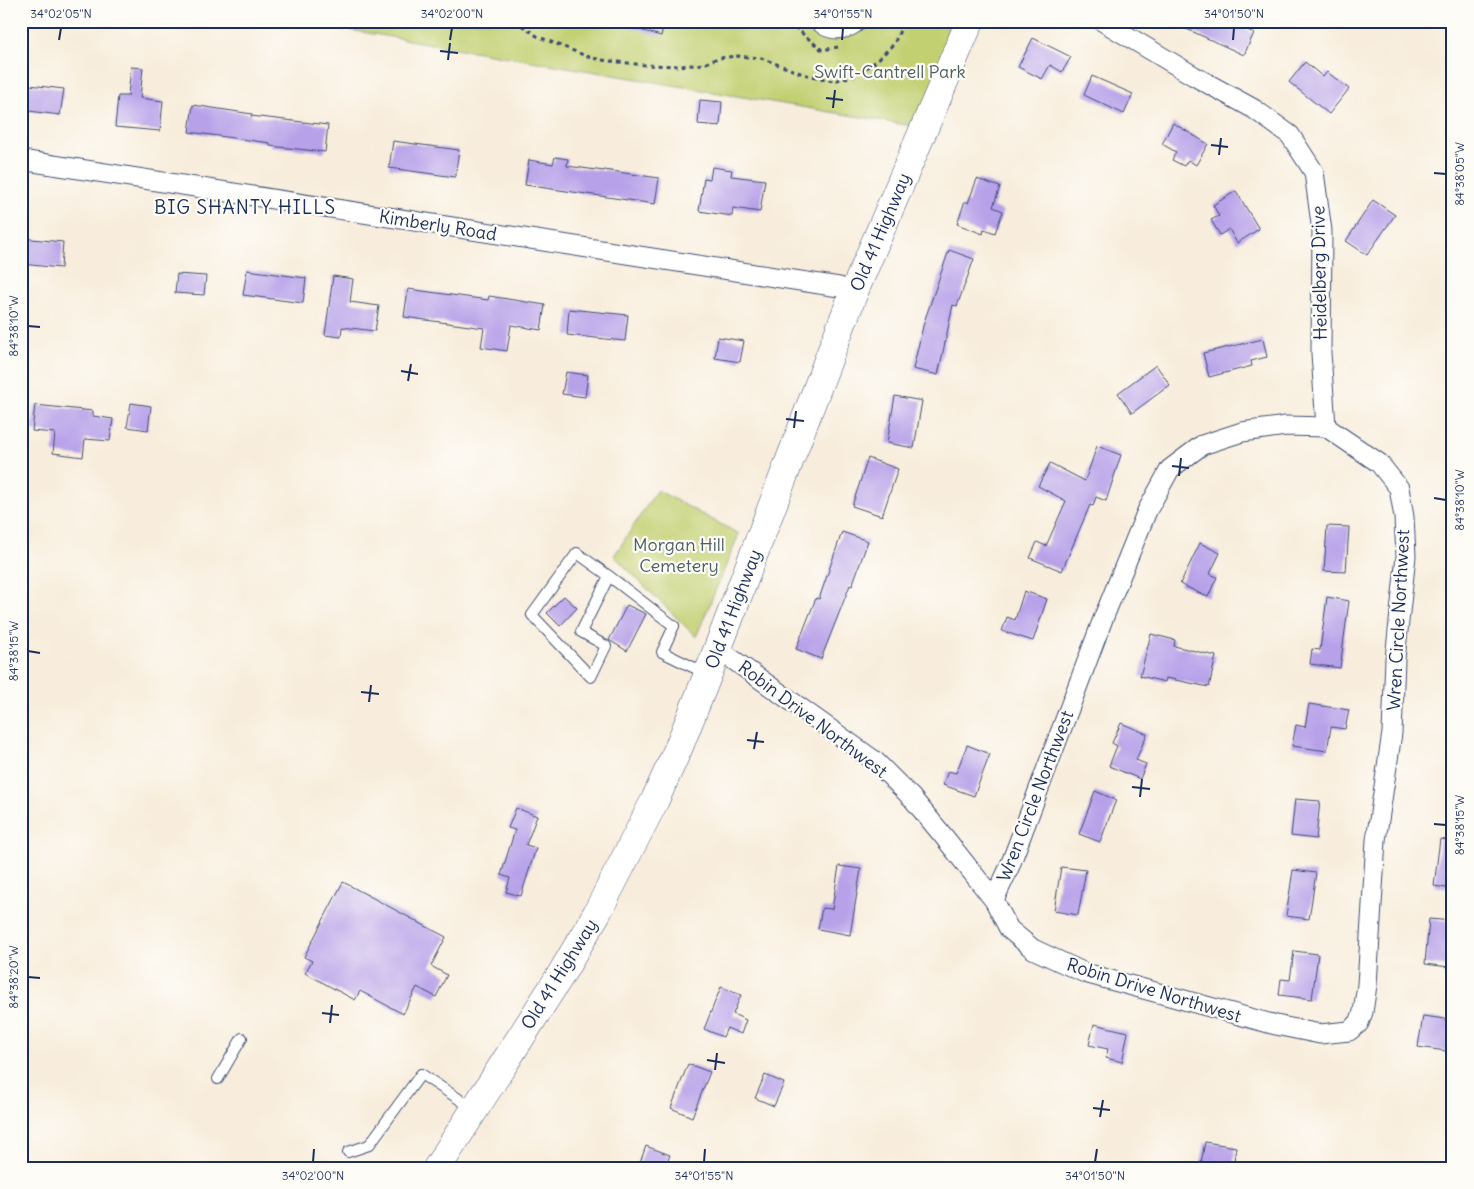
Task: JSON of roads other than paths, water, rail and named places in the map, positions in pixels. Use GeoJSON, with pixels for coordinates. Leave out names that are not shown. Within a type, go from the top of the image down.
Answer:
{"type":"FeatureCollection","features":[{"type":"Feature","properties":{"kind":"main road","name":"Old 41 Highway"},"geometry":{"type":"LineString","coordinates":[[437,1168],[560,976],[597,913],[678,749],[854,292],[970,21]]}},
{"type":"Feature","properties":{"kind":"street","name":"Heidelberg Drive"},"geometry":{"type":"LineString","coordinates":[[1102,21],[1194,76],[1254,109],[1290,135],[1314,172],[1322,231],[1321,352],[1326,427]]}},
{"type":"Feature","properties":{"kind":"street","name":"Kimberly Road"},"geometry":{"type":"LineString","coordinates":[[21,160],[839,287],[854,292]]}},
{"type":"Feature","properties":{"kind":"street","name":"Wren Circle Northwest"},"geometry":{"type":"LineString","coordinates":[[994,900],[1009,868],[1103,619],[1147,511],[1170,469],[1202,445],[1242,432],[1286,426],[1326,427],[1379,464],[1399,488],[1404,517],[1406,556],[1395,659],[1392,733],[1376,840],[1367,985],[1363,1012],[1359,1023],[1349,1031],[1320,1034],[1296,1030]]}},
{"type":"Feature","properties":{"kind":"street","name":"Robin Drive Northwest"},"geometry":{"type":"LineString","coordinates":[[718,649],[875,761],[912,798],[994,900],[1009,929],[1033,949],[1085,973],[1296,1030]]}},
{"type":"Feature","properties":{"kind":"lane"},"geometry":{"type":"LineString","coordinates":[[814,21],[822,29],[843,34],[856,30],[863,21]]}},
{"type":"Feature","properties":{"kind":"lane"},"geometry":{"type":"LineString","coordinates":[[609,576],[581,632],[606,646],[591,676],[532,614],[578,553],[609,576],[674,626],[662,652],[708,674]]}},
{"type":"Feature","properties":{"kind":"lane"},"geometry":{"type":"LineString","coordinates":[[218,1079],[242,1038]]}},
{"type":"Feature","properties":{"kind":"lane"},"geometry":{"type":"LineString","coordinates":[[348,1152],[369,1145],[421,1074],[474,1109]]}},
{"type":"Feature","properties":{"kind":"district","name":"BIG SHANTY HILLS"},"geometry":{"type":"Point","coordinates":[245,207]}},
{"type":"Feature","properties":{"kind":"park label","name":"Swift-Cantrell Park"},"geometry":{"type":"Point","coordinates":[890,71]}},
{"type":"Feature","properties":{"kind":"park label","name":"Morgan Hill Cemetery"},"geometry":{"type":"Point","coordinates":[679,554]}}]}
